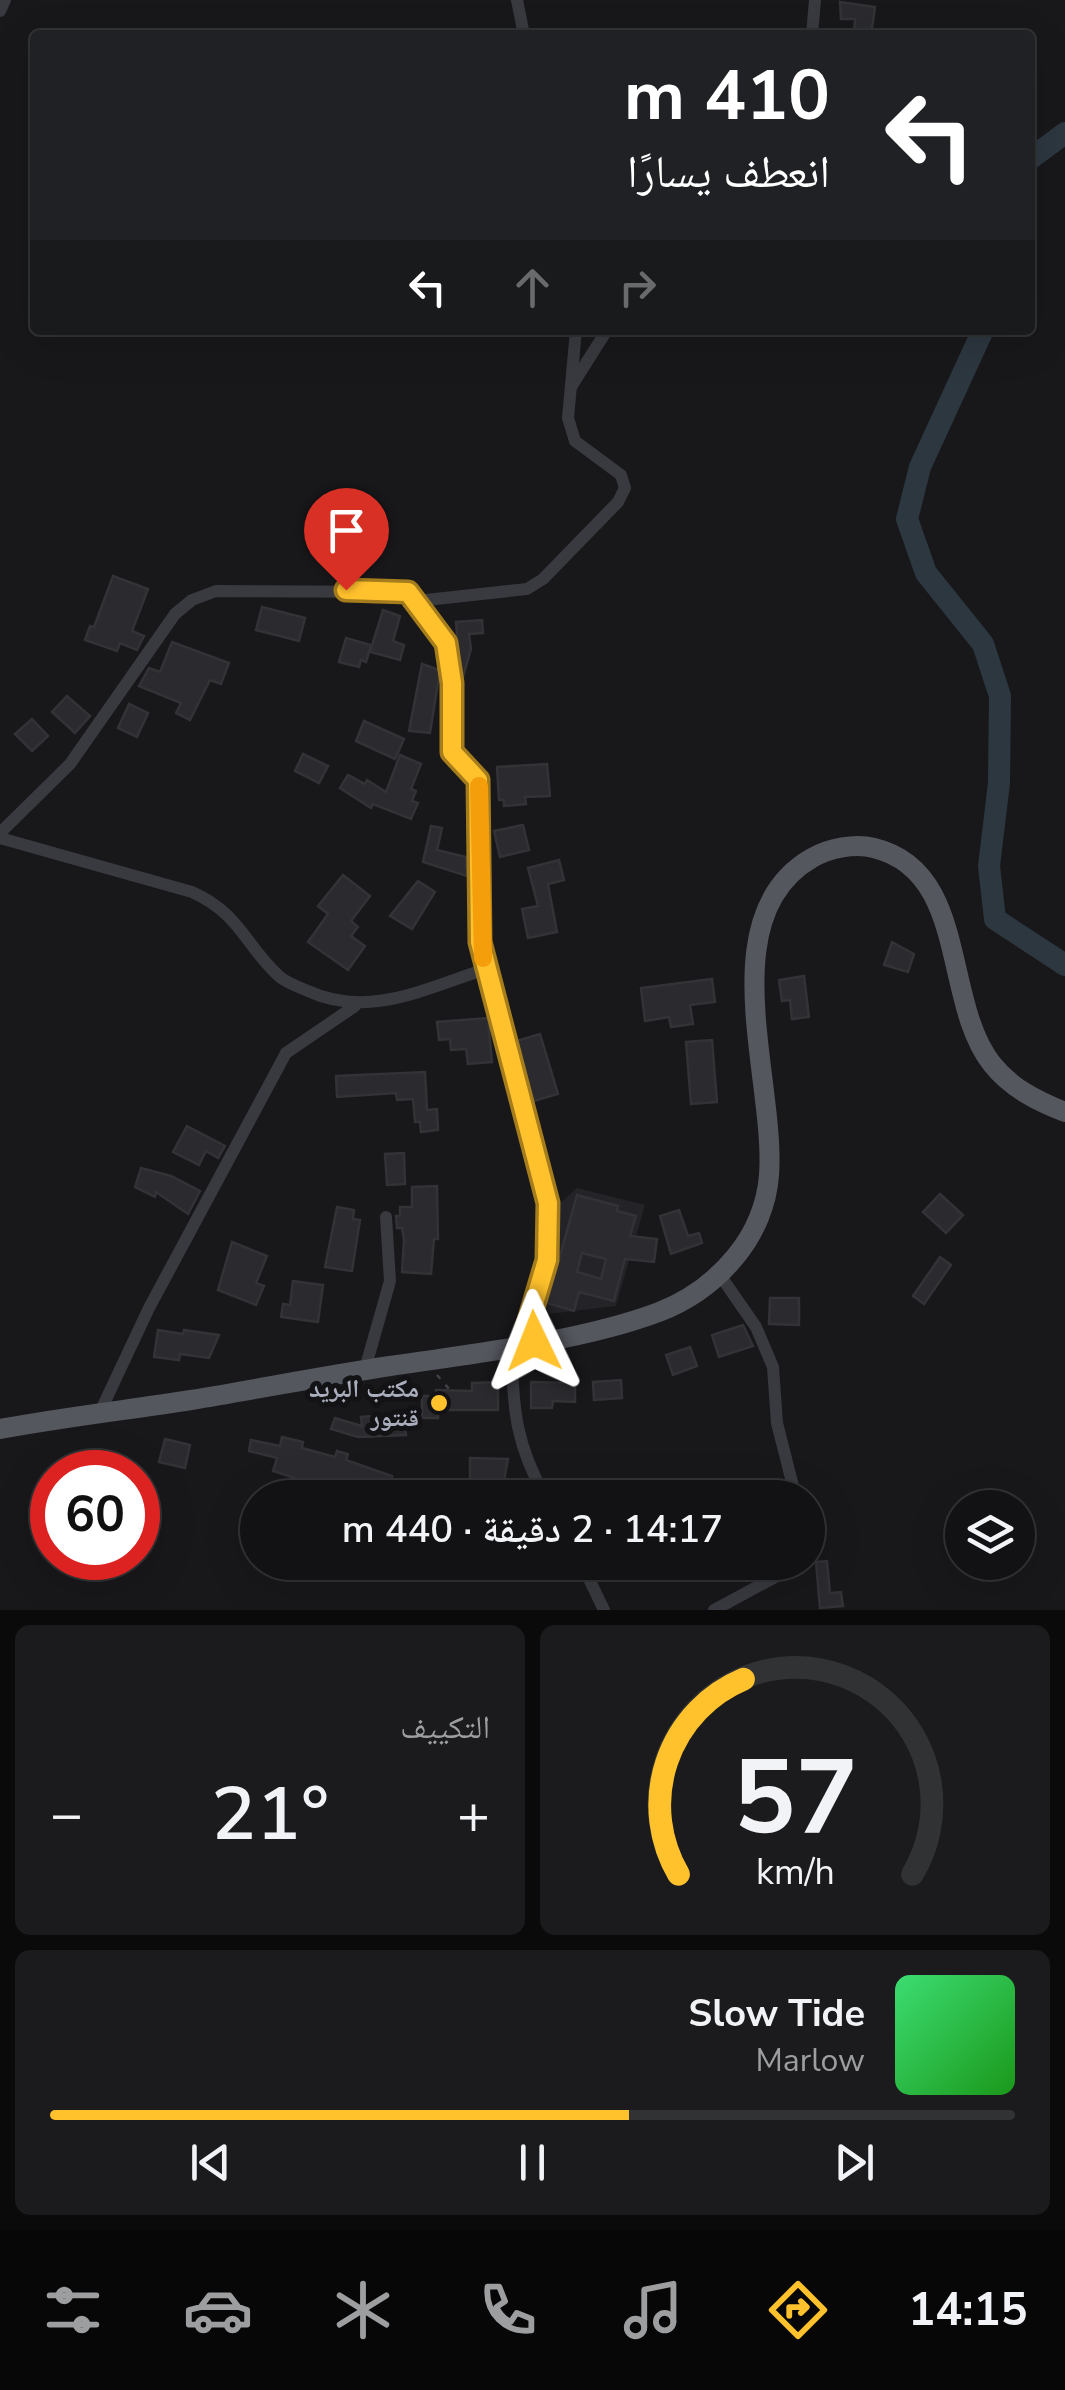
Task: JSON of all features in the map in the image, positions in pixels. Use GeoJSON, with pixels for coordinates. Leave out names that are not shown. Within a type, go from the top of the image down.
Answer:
{"type":"FeatureCollection","features":[{"type":"Feature","properties":{"kind":"main road"},"geometry":{"type":"LineString","coordinates":[[0,1429],[516,1345],[658,1312],[692,1296],[720,1275],[752,1232],[769,1178],[756,989],[760,922],[770,899],[785,880],[820,853],[858,846],[874,848],[891,854],[922,877],[944,919],[970,1025],[985,1054],[1020,1090],[1065,1112]]}},
{"type":"Feature","properties":{"kind":"street"},"geometry":{"type":"LineString","coordinates":[[0,10],[6,0]]}},
{"type":"Feature","properties":{"kind":"street"},"geometry":{"type":"LineString","coordinates":[[517,0],[523,30]]}},
{"type":"Feature","properties":{"kind":"street"},"geometry":{"type":"LineString","coordinates":[[812,30],[814,0]]}},
{"type":"Feature","properties":{"kind":"street"},"geometry":{"type":"LineString","coordinates":[[417,601],[526,590],[543,579],[618,502],[625,488],[621,475],[575,442],[568,418],[575,335]]}},
{"type":"Feature","properties":{"kind":"street"},"geometry":{"type":"LineString","coordinates":[[569,390],[604,335]]}},
{"type":"Feature","properties":{"kind":"street"},"geometry":{"type":"LineString","coordinates":[[355,1006],[281,978],[218,904],[192,892],[0,836],[70,764],[175,614],[192,600],[216,592],[408,592],[446,643],[452,683],[452,752],[478,780],[480,942],[548,1203],[547,1260],[516,1345],[514,1411],[523,1455],[536,1480]]}},
{"type":"Feature","properties":{"kind":"street"},"geometry":{"type":"LineString","coordinates":[[101,1410],[149,1308],[286,1054],[355,1006],[395,998],[486,969]]}},
{"type":"Feature","properties":{"kind":"street"},"geometry":{"type":"LineString","coordinates":[[365,1370],[390,1281],[386,1217]]}},
{"type":"Feature","properties":{"kind":"street"},"geometry":{"type":"LineString","coordinates":[[720,1275],[756,1327],[772,1368],[777,1424],[791,1480]]}},
{"type":"Feature","properties":{"kind":"street"},"geometry":{"type":"LineString","coordinates":[[590,1580],[604,1610]]}},
{"type":"Feature","properties":{"kind":"street"},"geometry":{"type":"LineString","coordinates":[[714,1610],[770,1580]]}},
{"type":"Feature","properties":{"kind":"shaded area"},"geometry":{"type":"Polygon","coordinates":[[[577,1188],[645,1205],[616,1306],[539,1315],[555,1260],[557,1206],[577,1188]]]}},
{"type":"Feature","properties":{"kind":"building"},"geometry":{"type":"Polygon","coordinates":[[[840,2],[875,7],[872,30],[854,30],[855,19],[841,19],[840,2]]]}},
{"type":"Feature","properties":{"kind":"building"},"geometry":{"type":"Polygon","coordinates":[[[113,576],[148,589],[132,631],[144,636],[137,650],[120,643],[117,651],[85,640],[90,626],[94,627],[113,576]]]}},
{"type":"Feature","properties":{"kind":"building"},"geometry":{"type":"Polygon","coordinates":[[[262,607],[305,618],[299,641],[256,630],[262,607]]]}},
{"type":"Feature","properties":{"kind":"building"},"geometry":{"type":"Polygon","coordinates":[[[383,610],[400,616],[393,641],[404,645],[400,660],[370,652],[383,610]]]}},
{"type":"Feature","properties":{"kind":"building"},"geometry":{"type":"Polygon","coordinates":[[[482,620],[483,633],[469,634],[471,649],[461,684],[456,622],[482,620]]]}},
{"type":"Feature","properties":{"kind":"building"},"geometry":{"type":"Polygon","coordinates":[[[346,638],[371,645],[366,662],[361,660],[359,667],[339,662],[346,638]]]}},
{"type":"Feature","properties":{"kind":"building"},"geometry":{"type":"Polygon","coordinates":[[[172,642],[229,663],[221,684],[210,680],[190,720],[176,713],[181,703],[139,686],[149,668],[160,672],[172,642]]]}},
{"type":"Feature","properties":{"kind":"building"},"geometry":{"type":"Polygon","coordinates":[[[422,664],[440,670],[430,733],[409,731],[422,664]]]}},
{"type":"Feature","properties":{"kind":"building"},"geometry":{"type":"Polygon","coordinates":[[[67,696],[90,716],[75,733],[52,712],[67,696]]]}},
{"type":"Feature","properties":{"kind":"building"},"geometry":{"type":"Polygon","coordinates":[[[129,704],[148,713],[137,737],[118,728],[129,704]]]}},
{"type":"Feature","properties":{"kind":"building"},"geometry":{"type":"Polygon","coordinates":[[[32,719],[48,736],[32,751],[15,734],[32,719]]]}},
{"type":"Feature","properties":{"kind":"building"},"geometry":{"type":"Polygon","coordinates":[[[364,721],[404,739],[395,759],[356,741],[364,721]]]}},
{"type":"Feature","properties":{"kind":"building"},"geometry":{"type":"Polygon","coordinates":[[[303,754],[328,766],[319,783],[295,771],[303,754]]]}},
{"type":"Feature","properties":{"kind":"building"},"geometry":{"type":"Polygon","coordinates":[[[400,755],[421,764],[411,789],[416,791],[412,801],[418,803],[411,819],[373,804],[371,808],[340,788],[348,775],[365,784],[367,780],[386,792],[400,755]]]}},
{"type":"Feature","properties":{"kind":"building"},"geometry":{"type":"Polygon","coordinates":[[[547,764],[550,796],[525,797],[526,804],[504,806],[504,800],[499,800],[497,767],[547,764]]]}},
{"type":"Feature","properties":{"kind":"building"},"geometry":{"type":"Polygon","coordinates":[[[523,825],[529,850],[500,857],[494,831],[523,825]]]}},
{"type":"Feature","properties":{"kind":"building"},"geometry":{"type":"Polygon","coordinates":[[[431,826],[442,828],[437,850],[466,857],[467,876],[423,862],[431,826]]]}},
{"type":"Feature","properties":{"kind":"building"},"geometry":{"type":"Polygon","coordinates":[[[559,860],[564,880],[548,884],[557,932],[528,938],[522,909],[538,906],[528,868],[559,860]]]}},
{"type":"Feature","properties":{"kind":"building"},"geometry":{"type":"Polygon","coordinates":[[[343,875],[370,896],[351,921],[358,927],[351,936],[365,946],[348,970],[308,942],[328,914],[318,906],[343,875]]]}},
{"type":"Feature","properties":{"kind":"building"},"geometry":{"type":"Polygon","coordinates":[[[418,881],[435,892],[412,929],[390,916],[418,881]]]}},
{"type":"Feature","properties":{"kind":"building"},"geometry":{"type":"Polygon","coordinates":[[[892,942],[914,954],[908,972],[884,965],[892,942]]]}},
{"type":"Feature","properties":{"kind":"building"},"geometry":{"type":"Polygon","coordinates":[[[804,976],[809,1017],[792,1019],[790,1000],[782,1001],[779,980],[804,976]]]}},
{"type":"Feature","properties":{"kind":"building"},"geometry":{"type":"Polygon","coordinates":[[[712,979],[715,1002],[690,1005],[693,1024],[671,1027],[669,1017],[645,1021],[641,988],[712,979]]]}},
{"type":"Feature","properties":{"kind":"building"},"geometry":{"type":"Polygon","coordinates":[[[488,1018],[492,1062],[468,1064],[466,1049],[451,1050],[450,1039],[439,1040],[437,1022],[488,1018]]]}},
{"type":"Feature","properties":{"kind":"building"},"geometry":{"type":"Polygon","coordinates":[[[540,1034],[558,1094],[534,1101],[516,1041],[540,1034]]]}},
{"type":"Feature","properties":{"kind":"building"},"geometry":{"type":"Polygon","coordinates":[[[712,1040],[717,1102],[691,1104],[686,1042],[712,1040]]]}},
{"type":"Feature","properties":{"kind":"building"},"geometry":{"type":"Polygon","coordinates":[[[425,1072],[427,1110],[437,1109],[438,1130],[421,1132],[420,1122],[415,1122],[413,1099],[397,1100],[396,1093],[337,1097],[336,1076],[425,1072]]]}},
{"type":"Feature","properties":{"kind":"building"},"geometry":{"type":"Polygon","coordinates":[[[187,1126],[225,1146],[218,1158],[206,1151],[199,1165],[173,1152],[187,1126]]]}},
{"type":"Feature","properties":{"kind":"building"},"geometry":{"type":"Polygon","coordinates":[[[404,1153],[405,1184],[387,1185],[385,1154],[404,1153]]]}},
{"type":"Feature","properties":{"kind":"building"},"geometry":{"type":"Polygon","coordinates":[[[141,1168],[171,1176],[200,1191],[188,1214],[156,1192],[155,1197],[135,1187],[141,1168]]]}},
{"type":"Feature","properties":{"kind":"building"},"geometry":{"type":"Polygon","coordinates":[[[437,1186],[438,1239],[434,1239],[431,1274],[402,1272],[404,1240],[396,1216],[400,1216],[400,1207],[412,1207],[412,1187],[437,1186]]]}},
{"type":"Feature","properties":{"kind":"building"},"geometry":{"type":"Polygon","coordinates":[[[940,1194],[963,1215],[946,1233],[923,1212],[940,1194]]]}},
{"type":"Feature","properties":{"kind":"building"},"geometry":{"type":"Polygon","coordinates":[[[577,1195],[618,1206],[617,1211],[636,1216],[630,1236],[657,1239],[654,1262],[625,1259],[614,1301],[579,1292],[574,1311],[547,1303],[577,1195]],[[582,1253],[577,1272],[601,1279],[606,1259],[582,1253]]]}},
{"type":"Feature","properties":{"kind":"building"},"geometry":{"type":"Polygon","coordinates":[[[337,1207],[354,1210],[353,1219],[360,1220],[352,1271],[325,1267],[337,1207]]]}},
{"type":"Feature","properties":{"kind":"building"},"geometry":{"type":"Polygon","coordinates":[[[679,1210],[688,1236],[699,1233],[702,1243],[671,1254],[660,1216],[679,1210]]]}},
{"type":"Feature","properties":{"kind":"building"},"geometry":{"type":"Polygon","coordinates":[[[232,1242],[267,1256],[256,1283],[264,1286],[256,1305],[218,1290],[232,1242]]]}},
{"type":"Feature","properties":{"kind":"building"},"geometry":{"type":"Polygon","coordinates":[[[940,1257],[951,1265],[924,1304],[913,1296],[940,1257]]]}},
{"type":"Feature","properties":{"kind":"building"},"geometry":{"type":"Polygon","coordinates":[[[293,1281],[323,1285],[318,1322],[281,1317],[283,1304],[290,1305],[293,1281]]]}},
{"type":"Feature","properties":{"kind":"building"},"geometry":{"type":"Polygon","coordinates":[[[770,1298],[799,1298],[799,1325],[769,1324],[770,1298]]]}},
{"type":"Feature","properties":{"kind":"building"},"geometry":{"type":"Polygon","coordinates":[[[743,1325],[753,1346],[719,1357],[712,1335],[743,1325]]]}},
{"type":"Feature","properties":{"kind":"building"},"geometry":{"type":"Polygon","coordinates":[[[158,1330],[219,1335],[209,1358],[180,1354],[179,1360],[154,1357],[158,1330]]]}},
{"type":"Feature","properties":{"kind":"building"},"geometry":{"type":"Polygon","coordinates":[[[690,1347],[697,1366],[673,1375],[666,1355],[690,1347]]]}},
{"type":"Feature","properties":{"kind":"building"},"geometry":{"type":"Polygon","coordinates":[[[621,1380],[622,1398],[594,1400],[593,1382],[621,1380]]]}},
{"type":"Feature","properties":{"kind":"building"},"geometry":{"type":"Polygon","coordinates":[[[498,1382],[498,1410],[438,1410],[438,1418],[422,1418],[422,1396],[435,1396],[436,1390],[472,1391],[472,1383],[498,1382]]]}},
{"type":"Feature","properties":{"kind":"building"},"geometry":{"type":"Polygon","coordinates":[[[531,1382],[575,1383],[575,1402],[553,1401],[552,1408],[531,1408],[531,1382]]]}},
{"type":"Feature","properties":{"kind":"building"},"geometry":{"type":"Polygon","coordinates":[[[374,1416],[375,1422],[404,1418],[406,1435],[358,1437],[331,1429],[335,1418],[362,1426],[361,1417],[374,1416]]]}},
{"type":"Feature","properties":{"kind":"building"},"geometry":{"type":"Polygon","coordinates":[[[282,1437],[303,1442],[302,1448],[335,1457],[337,1451],[348,1454],[346,1460],[392,1476],[391,1480],[301,1480],[273,1471],[277,1458],[249,1451],[251,1440],[280,1446],[282,1437]]]}},
{"type":"Feature","properties":{"kind":"building"},"geometry":{"type":"Polygon","coordinates":[[[165,1439],[190,1445],[185,1468],[160,1462],[165,1439]]]}},
{"type":"Feature","properties":{"kind":"building"},"geometry":{"type":"Polygon","coordinates":[[[470,1458],[508,1459],[504,1480],[470,1480],[470,1458]]]}},
{"type":"Feature","properties":{"kind":"building"},"geometry":{"type":"Polygon","coordinates":[[[825,1561],[830,1593],[841,1592],[843,1606],[820,1608],[818,1580],[825,1580],[825,1561]]]}},
{"type":"Feature","properties":{"kind":"waterway"},"geometry":{"type":"LineString","coordinates":[[1035,155],[1065,133]]}},
{"type":"Feature","properties":{"kind":"waterway"},"geometry":{"type":"LineString","coordinates":[[981,335],[920,467],[907,519],[926,573],[983,644],[1000,696],[999,783],[989,866],[995,919],[1065,965]]}},
{"type":"Feature","properties":{"kind":"slow traffic"},"geometry":{"type":"LineString","coordinates":[[479,786],[483,958]]}},
{"type":"Feature","properties":{"kind":"place","name":"مكتب البريد قنتور"},"geometry":{"type":"Point","coordinates":[439,1403]}},
{"type":"Feature","properties":{"kind":"route"},"geometry":{"type":"LineString","coordinates":[[346,590],[408,592],[446,643],[452,683],[452,752],[478,780],[480,942],[548,1203],[547,1260],[522,1344],[534,1341]]}}]}
